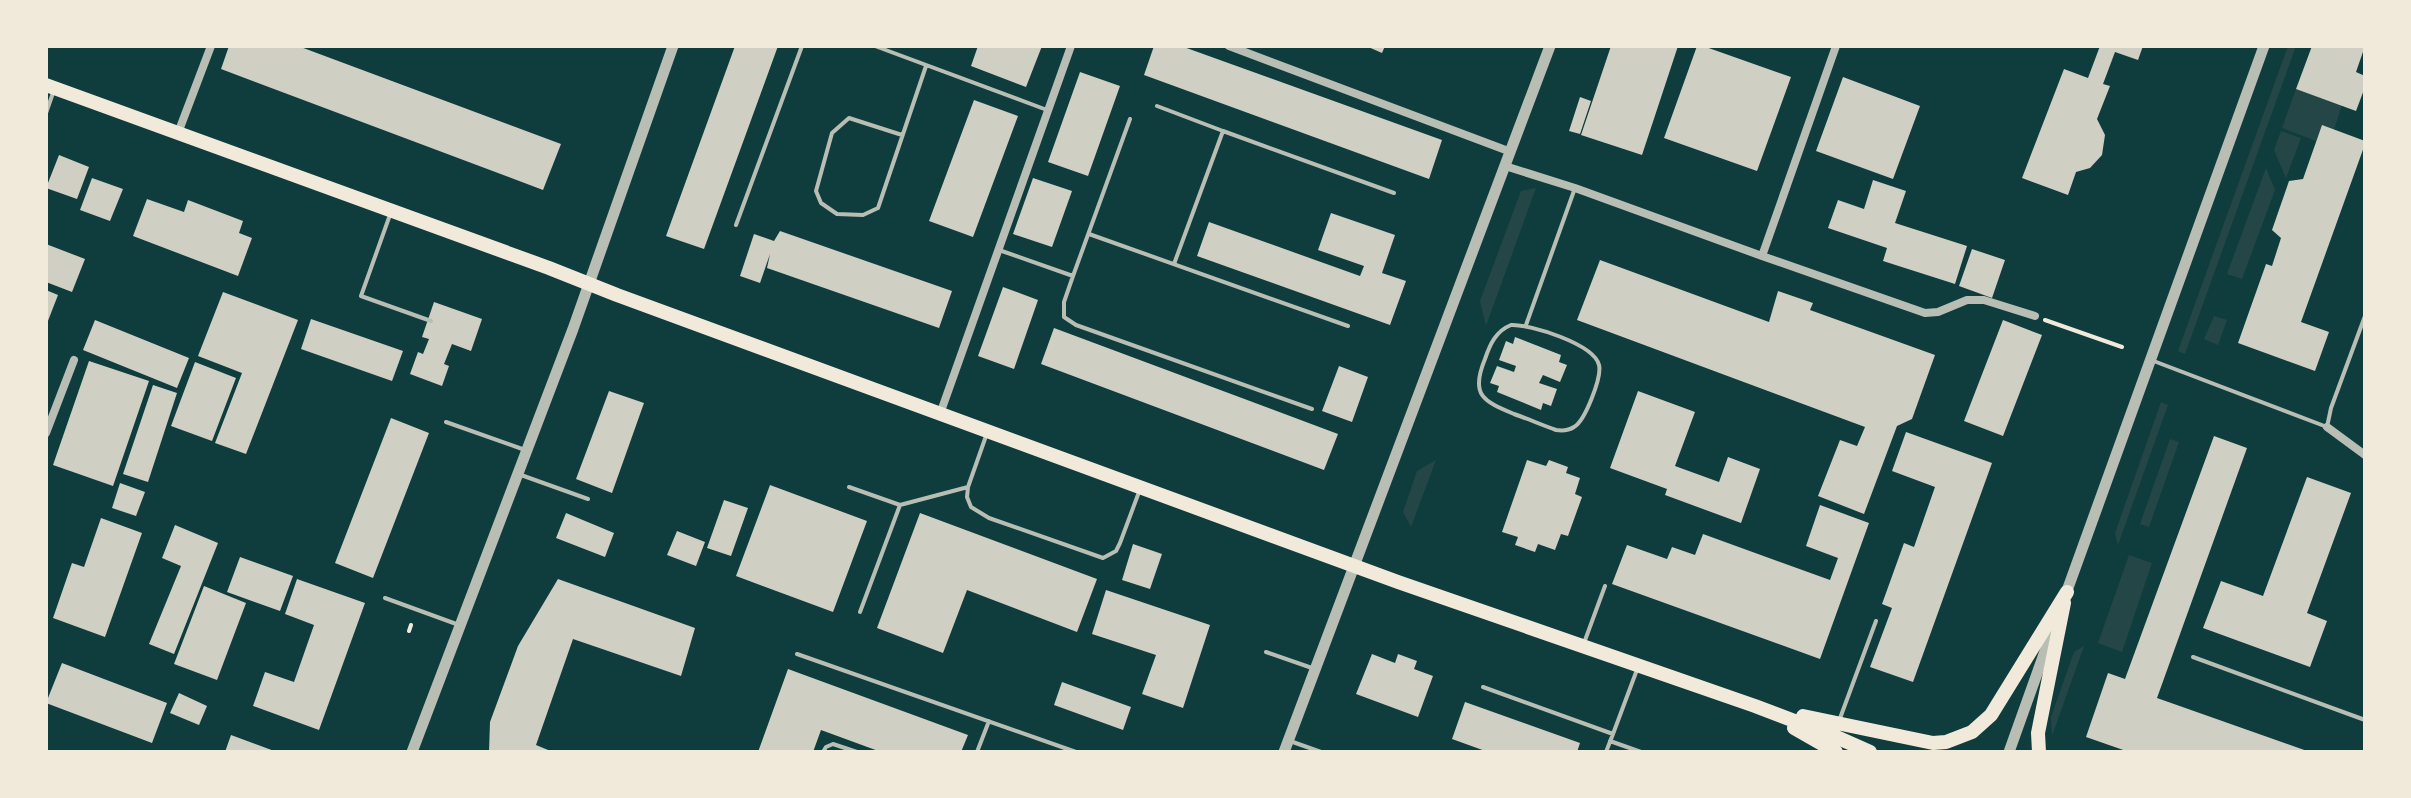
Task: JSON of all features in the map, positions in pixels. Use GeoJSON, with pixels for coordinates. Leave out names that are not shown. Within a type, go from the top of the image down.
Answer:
{"type":"FeatureCollection","features":[{"type":"Feature","properties":{"kind":"highway"},"geometry":{"type":"LineString","coordinates":[[51,86],[1353,566],[1755,706],[1870,752]]}},
{"type":"Feature","properties":{"kind":"highway"},"geometry":{"type":"LineString","coordinates":[[1755,706],[1933,743],[1946,742],[1972,732],[1991,715],[2067,592]]}},
{"type":"Feature","properties":{"kind":"highway"},"geometry":{"type":"LineString","coordinates":[[2039,752],[2038,733],[2067,592]]}},
{"type":"Feature","properties":{"kind":"highway"},"geometry":{"type":"LineString","coordinates":[[1755,706],[1831,751]]}},
{"type":"Feature","properties":{"kind":"street"},"geometry":{"type":"LineString","coordinates":[[178,133],[211,46]]}},
{"type":"Feature","properties":{"kind":"street"},"geometry":{"type":"LineString","coordinates":[[412,752],[519,474],[673,46]]}},
{"type":"Feature","properties":{"kind":"street"},"geometry":{"type":"LineString","coordinates":[[940,414],[1071,46]]}},
{"type":"Feature","properties":{"kind":"street"},"geometry":{"type":"LineString","coordinates":[[1229,46],[1511,152]]}},
{"type":"Feature","properties":{"kind":"street"},"geometry":{"type":"LineString","coordinates":[[1286,746],[1550,46]]}},
{"type":"Feature","properties":{"kind":"street"},"geometry":{"type":"LineString","coordinates":[[1762,256],[1836,46]]}},
{"type":"Feature","properties":{"kind":"street"},"geometry":{"type":"LineString","coordinates":[[2009,752],[2264,46]]}},
{"type":"Feature","properties":{"kind":"street"},"geometry":{"type":"LineString","coordinates":[[1505,166],[1925,313],[1938,312],[1967,300],[1984,300],[2035,316]]}},
{"type":"Feature","properties":{"kind":"street"},"geometry":{"type":"LineString","coordinates":[[46,433],[74,360]]}},
{"type":"Feature","properties":{"kind":"street"},"geometry":{"type":"LineString","coordinates":[[2327,427],[2365,455]]}},
{"type":"Feature","properties":{"kind":"lane"},"geometry":{"type":"LineString","coordinates":[[736,225],[802,46]]}},
{"type":"Feature","properties":{"kind":"lane"},"geometry":{"type":"LineString","coordinates":[[875,46],[1047,110]]}},
{"type":"Feature","properties":{"kind":"lane"},"geometry":{"type":"LineString","coordinates":[[902,135],[849,118],[832,133],[816,191],[821,203],[837,214],[863,215],[878,208],[926,66]]}},
{"type":"Feature","properties":{"kind":"lane"},"geometry":{"type":"LineString","coordinates":[[46,113],[51,86]]}},
{"type":"Feature","properties":{"kind":"lane"},"geometry":{"type":"LineString","coordinates":[[1157,106],[1394,193]]}},
{"type":"Feature","properties":{"kind":"lane"},"geometry":{"type":"LineString","coordinates":[[1130,119],[1073,276],[1063,310],[1064,317],[1069,322],[1312,409]]}},
{"type":"Feature","properties":{"kind":"lane"},"geometry":{"type":"LineString","coordinates":[[1174,264],[1223,131]]}},
{"type":"Feature","properties":{"kind":"lane"},"geometry":{"type":"LineString","coordinates":[[1526,325],[1575,188]]}},
{"type":"Feature","properties":{"kind":"lane"},"geometry":{"type":"LineString","coordinates":[[392,210],[361,296],[431,321]]}},
{"type":"Feature","properties":{"kind":"lane"},"geometry":{"type":"LineString","coordinates":[[1089,234],[1348,326]]}},
{"type":"Feature","properties":{"kind":"lane"},"geometry":{"type":"LineString","coordinates":[[999,250],[1073,276]]}},
{"type":"Feature","properties":{"kind":"lane"},"geometry":{"type":"LineString","coordinates":[[2150,360],[2327,427],[2365,316]]}},
{"type":"Feature","properties":{"kind":"lane"},"geometry":{"type":"LineString","coordinates":[[1526,325],[1581,346],[1594,355],[1599,365],[1599,376],[1585,415],[1573,428],[1556,430],[1490,404],[1482,396],[1479,374],[1491,344],[1503,328],[1526,325]]}},
{"type":"Feature","properties":{"kind":"lane"},"geometry":{"type":"LineString","coordinates":[[446,422],[527,451]]}},
{"type":"Feature","properties":{"kind":"lane"},"geometry":{"type":"LineString","coordinates":[[988,431],[968,487],[967,497],[971,507],[979,513],[1103,558],[1116,551],[1141,486]]}},
{"type":"Feature","properties":{"kind":"lane"},"geometry":{"type":"LineString","coordinates":[[519,474],[588,499]]}},
{"type":"Feature","properties":{"kind":"lane"},"geometry":{"type":"LineString","coordinates":[[849,487],[900,505],[968,487]]}},
{"type":"Feature","properties":{"kind":"lane"},"geometry":{"type":"LineString","coordinates":[[860,612],[900,505]]}},
{"type":"Feature","properties":{"kind":"lane"},"geometry":{"type":"LineString","coordinates":[[1584,645],[1605,586]]}},
{"type":"Feature","properties":{"kind":"lane"},"geometry":{"type":"LineString","coordinates":[[385,598],[461,626]]}},
{"type":"Feature","properties":{"kind":"lane"},"geometry":{"type":"LineString","coordinates":[[1838,724],[1876,621]]}},
{"type":"Feature","properties":{"kind":"lane"},"geometry":{"type":"LineString","coordinates":[[1266,652],[1314,669]]}},
{"type":"Feature","properties":{"kind":"lane"},"geometry":{"type":"LineString","coordinates":[[797,654],[1076,752]]}},
{"type":"Feature","properties":{"kind":"lane"},"geometry":{"type":"LineString","coordinates":[[2193,657],[2365,720]]}},
{"type":"Feature","properties":{"kind":"lane"},"geometry":{"type":"LineString","coordinates":[[1606,752],[1639,665]]}},
{"type":"Feature","properties":{"kind":"lane"},"geometry":{"type":"LineString","coordinates":[[1483,687],[1613,734]]}},
{"type":"Feature","properties":{"kind":"lane"},"geometry":{"type":"LineString","coordinates":[[977,752],[989,721]]}},
{"type":"Feature","properties":{"kind":"lane"},"geometry":{"type":"LineString","coordinates":[[1610,741],[1641,752]]}},
{"type":"Feature","properties":{"kind":"lane"},"geometry":{"type":"LineString","coordinates":[[823,752],[833,744],[857,752]]}},
{"type":"Feature","properties":{"kind":"lane"},"geometry":{"type":"LineString","coordinates":[[1286,746],[1321,752]]}},
{"type":"Feature","properties":{"kind":"path"},"geometry":{"type":"LineString","coordinates":[[2035,316],[2122,347]]}},
{"type":"Feature","properties":{"kind":"shaded area"},"geometry":{"type":"Polygon","coordinates":[[[2288,46],[2296,46],[2185,354],[2178,351],[2288,46]]]}},
{"type":"Feature","properties":{"kind":"shaded area"},"geometry":{"type":"Polygon","coordinates":[[[2296,89],[2342,105],[2334,130],[2322,126],[2316,141],[2282,128],[2296,89]]]}},
{"type":"Feature","properties":{"kind":"shaded area"},"geometry":{"type":"Polygon","coordinates":[[[2281,131],[2301,138],[2286,178],[2274,150],[2281,131]]]}},
{"type":"Feature","properties":{"kind":"shaded area"},"geometry":{"type":"Polygon","coordinates":[[[2266,168],[2275,190],[2242,279],[2227,274],[2266,168]]]}},
{"type":"Feature","properties":{"kind":"shaded area"},"geometry":{"type":"Polygon","coordinates":[[[1536,188],[1486,326],[1480,301],[1521,191],[1536,188]]]}},
{"type":"Feature","properties":{"kind":"shaded area"},"geometry":{"type":"Polygon","coordinates":[[[2214,316],[2227,320],[2218,345],[2204,339],[2214,316]]]}},
{"type":"Feature","properties":{"kind":"shaded area"},"geometry":{"type":"Polygon","coordinates":[[[2161,402],[2168,405],[2118,545],[2115,533],[2161,402]]]}},
{"type":"Feature","properties":{"kind":"shaded area"},"geometry":{"type":"Polygon","coordinates":[[[2170,439],[2179,442],[2149,527],[2140,524],[2170,439]]]}},
{"type":"Feature","properties":{"kind":"shaded area"},"geometry":{"type":"Polygon","coordinates":[[[1436,460],[1411,527],[1403,512],[1417,471],[1436,460]]]}},
{"type":"Feature","properties":{"kind":"shaded area"},"geometry":{"type":"Polygon","coordinates":[[[2129,555],[2152,563],[2122,652],[2098,643],[2129,555]]]}},
{"type":"Feature","properties":{"kind":"shaded area"},"geometry":{"type":"Polygon","coordinates":[[[2084,646],[2052,736],[2051,717],[2074,652],[2084,646]]]}},
{"type":"Feature","properties":{"kind":"building"},"geometry":{"type":"Polygon","coordinates":[[[229,46],[298,46],[561,144],[543,190],[221,69],[229,46]]]}},
{"type":"Feature","properties":{"kind":"building"},"geometry":{"type":"Polygon","coordinates":[[[735,46],[778,46],[704,249],[666,236],[735,46]]]}},
{"type":"Feature","properties":{"kind":"building"},"geometry":{"type":"Polygon","coordinates":[[[978,46],[1042,46],[1026,87],[971,66],[978,46]]]}},
{"type":"Feature","properties":{"kind":"building"},"geometry":{"type":"Polygon","coordinates":[[[1154,46],[1181,46],[1442,140],[1429,179],[1144,75],[1154,46]]]}},
{"type":"Feature","properties":{"kind":"building"},"geometry":{"type":"Polygon","coordinates":[[[1366,46],[1385,46],[1382,53],[1366,46]]]}},
{"type":"Feature","properties":{"kind":"building"},"geometry":{"type":"Polygon","coordinates":[[[1611,46],[1678,46],[1642,155],[1581,135],[1611,46]]]}},
{"type":"Feature","properties":{"kind":"building"},"geometry":{"type":"Polygon","coordinates":[[[1697,46],[1791,77],[1757,171],[1664,138],[1697,46]]]}},
{"type":"Feature","properties":{"kind":"building"},"geometry":{"type":"Polygon","coordinates":[[[2100,46],[2143,46],[2138,60],[2115,52],[2103,84],[2110,86],[2097,119],[2105,135],[2102,155],[2090,168],[2076,172],[2068,195],[2022,178],[2064,69],[2088,78],[2100,46]]]}},
{"type":"Feature","properties":{"kind":"building"},"geometry":{"type":"Polygon","coordinates":[[[2312,46],[2365,46],[2356,72],[2365,76],[2365,87],[2356,111],[2296,89],[2312,46]]]}},
{"type":"Feature","properties":{"kind":"building"},"geometry":{"type":"Polygon","coordinates":[[[1080,72],[1120,86],[1088,176],[1048,162],[1080,72]]]}},
{"type":"Feature","properties":{"kind":"building"},"geometry":{"type":"Polygon","coordinates":[[[1843,77],[1920,106],[1893,179],[1816,151],[1843,77]]]}},
{"type":"Feature","properties":{"kind":"building"},"geometry":{"type":"Polygon","coordinates":[[[1580,97],[1591,101],[1580,134],[1569,131],[1580,97]]]}},
{"type":"Feature","properties":{"kind":"building"},"geometry":{"type":"Polygon","coordinates":[[[974,100],[1018,116],[973,237],[929,221],[974,100]]]}},
{"type":"Feature","properties":{"kind":"building"},"geometry":{"type":"Polygon","coordinates":[[[2322,125],[2365,141],[2365,144],[2301,322],[2329,332],[2315,371],[2238,343],[2266,264],[2272,266],[2281,238],[2272,230],[2289,181],[2303,179],[2322,125]]]}},
{"type":"Feature","properties":{"kind":"building"},"geometry":{"type":"Polygon","coordinates":[[[59,155],[89,167],[77,199],[46,188],[59,155]]]}},
{"type":"Feature","properties":{"kind":"building"},"geometry":{"type":"Polygon","coordinates":[[[92,178],[123,189],[110,221],[80,210],[92,178]]]}},
{"type":"Feature","properties":{"kind":"building"},"geometry":{"type":"Polygon","coordinates":[[[1033,178],[1072,191],[1052,247],[1013,234],[1033,178]]]}},
{"type":"Feature","properties":{"kind":"building"},"geometry":{"type":"Polygon","coordinates":[[[1873,180],[1906,191],[1895,223],[1967,246],[1955,284],[1883,261],[1887,248],[1828,228],[1838,200],[1864,209],[1873,180]]]}},
{"type":"Feature","properties":{"kind":"building"},"geometry":{"type":"Polygon","coordinates":[[[147,199],[184,212],[188,200],[243,221],[239,233],[252,238],[238,276],[133,236],[147,199]]]}},
{"type":"Feature","properties":{"kind":"building"},"geometry":{"type":"Polygon","coordinates":[[[1331,213],[1395,235],[1382,273],[1406,281],[1390,325],[1197,256],[1209,222],[1360,276],[1364,266],[1318,250],[1331,213]]]}},
{"type":"Feature","properties":{"kind":"building"},"geometry":{"type":"Polygon","coordinates":[[[780,231],[952,291],[939,328],[767,268],[770,254],[760,283],[740,276],[754,234],[774,241],[780,231]]]}},
{"type":"Feature","properties":{"kind":"building"},"geometry":{"type":"Polygon","coordinates":[[[46,244],[85,259],[72,292],[46,282],[46,244]]]}},
{"type":"Feature","properties":{"kind":"building"},"geometry":{"type":"Polygon","coordinates":[[[1972,249],[2005,260],[1992,298],[1959,286],[1972,249]]]}},
{"type":"Feature","properties":{"kind":"building"},"geometry":{"type":"Polygon","coordinates":[[[1600,260],[1769,322],[1778,291],[1813,303],[1810,310],[1935,355],[1912,419],[1897,426],[1864,514],[1818,496],[1840,440],[1857,446],[1865,427],[1577,320],[1600,260]]]}},
{"type":"Feature","properties":{"kind":"building"},"geometry":{"type":"Polygon","coordinates":[[[1003,287],[1038,300],[1014,369],[978,356],[1003,287]]]}},
{"type":"Feature","properties":{"kind":"building"},"geometry":{"type":"Polygon","coordinates":[[[46,290],[58,295],[46,326],[46,290]]]}},
{"type":"Feature","properties":{"kind":"building"},"geometry":{"type":"Polygon","coordinates":[[[223,292],[298,320],[246,454],[215,443],[242,373],[198,356],[223,292]]]}},
{"type":"Feature","properties":{"kind":"building"},"geometry":{"type":"Polygon","coordinates":[[[434,302],[482,319],[471,351],[452,344],[444,364],[449,366],[442,386],[410,374],[418,352],[423,354],[429,339],[422,337],[434,302]]]}},
{"type":"Feature","properties":{"kind":"building"},"geometry":{"type":"Polygon","coordinates":[[[311,319],[403,351],[392,381],[301,349],[311,319]]]}},
{"type":"Feature","properties":{"kind":"building"},"geometry":{"type":"Polygon","coordinates":[[[95,320],[189,358],[177,388],[83,350],[95,320]]]}},
{"type":"Feature","properties":{"kind":"building"},"geometry":{"type":"Polygon","coordinates":[[[2003,320],[2042,335],[2003,436],[1964,421],[2003,320]]]}},
{"type":"Feature","properties":{"kind":"building"},"geometry":{"type":"Polygon","coordinates":[[[1054,328],[1338,434],[1324,470],[1041,364],[1054,328]]]}},
{"type":"Feature","properties":{"kind":"building"},"geometry":{"type":"Polygon","coordinates":[[[1515,337],[1561,355],[1559,362],[1567,365],[1560,382],[1543,375],[1539,383],[1557,389],[1551,406],[1543,403],[1541,410],[1497,392],[1499,386],[1490,383],[1497,366],[1514,372],[1516,366],[1499,360],[1506,341],[1513,344],[1515,337]]]}},
{"type":"Feature","properties":{"kind":"building"},"geometry":{"type":"Polygon","coordinates":[[[89,361],[149,381],[113,486],[53,465],[89,361]]]}},
{"type":"Feature","properties":{"kind":"building"},"geometry":{"type":"Polygon","coordinates":[[[195,362],[236,378],[212,441],[171,426],[195,362]]]}},
{"type":"Feature","properties":{"kind":"building"},"geometry":{"type":"Polygon","coordinates":[[[1339,366],[1368,377],[1352,422],[1322,411],[1339,366]]]}},
{"type":"Feature","properties":{"kind":"building"},"geometry":{"type":"Polygon","coordinates":[[[153,385],[177,393],[148,482],[123,474],[153,385]]]}},
{"type":"Feature","properties":{"kind":"building"},"geometry":{"type":"Polygon","coordinates":[[[609,391],[644,403],[612,493],[576,479],[609,391]]]}},
{"type":"Feature","properties":{"kind":"building"},"geometry":{"type":"Polygon","coordinates":[[[1638,391],[1695,412],[1675,466],[1719,482],[1728,457],[1760,469],[1741,523],[1665,495],[1667,489],[1610,468],[1638,391]]]}},
{"type":"Feature","properties":{"kind":"building"},"geometry":{"type":"Polygon","coordinates":[[[391,418],[429,433],[373,578],[335,563],[391,418]]]}},
{"type":"Feature","properties":{"kind":"building"},"geometry":{"type":"Polygon","coordinates":[[[1906,432],[1992,463],[1913,682],[1870,667],[1892,608],[1882,604],[1904,543],[1914,547],[1935,487],[1892,471],[1906,432]]]}},
{"type":"Feature","properties":{"kind":"building"},"geometry":{"type":"Polygon","coordinates":[[[2214,436],[2247,448],[2157,698],[2310,752],[2129,752],[2086,737],[2108,673],[2125,679],[2214,436]]]}},
{"type":"Feature","properties":{"kind":"building"},"geometry":{"type":"Polygon","coordinates":[[[1527,460],[1546,466],[1549,460],[1568,467],[1566,473],[1580,478],[1575,494],[1582,497],[1568,536],[1561,534],[1555,550],[1538,544],[1535,552],[1515,545],[1518,537],[1502,532],[1527,460]]]}},
{"type":"Feature","properties":{"kind":"building"},"geometry":{"type":"Polygon","coordinates":[[[2307,477],[2351,493],[2307,613],[2327,621],[2310,667],[2203,628],[2221,581],[2263,596],[2307,477]]]}},
{"type":"Feature","properties":{"kind":"building"},"geometry":{"type":"Polygon","coordinates":[[[120,483],[145,492],[136,516],[112,508],[120,483]]]}},
{"type":"Feature","properties":{"kind":"building"},"geometry":{"type":"Polygon","coordinates":[[[770,485],[867,521],[833,612],[736,576],[770,485]]]}},
{"type":"Feature","properties":{"kind":"building"},"geometry":{"type":"Polygon","coordinates":[[[724,500],[748,508],[731,556],[707,548],[724,500]]]}},
{"type":"Feature","properties":{"kind":"building"},"geometry":{"type":"Polygon","coordinates":[[[1820,505],[1869,523],[1820,659],[1612,584],[1627,545],[1667,559],[1672,547],[1695,555],[1703,534],[1830,580],[1838,558],[1806,546],[1820,505]]]}},
{"type":"Feature","properties":{"kind":"building"},"geometry":{"type":"Polygon","coordinates":[[[566,513],[614,533],[605,557],[556,538],[566,513]]]}},
{"type":"Feature","properties":{"kind":"building"},"geometry":{"type":"Polygon","coordinates":[[[920,513],[1097,579],[1077,632],[967,590],[943,653],[877,628],[920,513]]]}},
{"type":"Feature","properties":{"kind":"building"},"geometry":{"type":"Polygon","coordinates":[[[101,518],[142,533],[105,637],[53,618],[72,563],[84,567],[101,518]]]}},
{"type":"Feature","properties":{"kind":"building"},"geometry":{"type":"Polygon","coordinates":[[[175,525],[218,543],[174,654],[149,644],[181,566],[162,558],[175,525]]]}},
{"type":"Feature","properties":{"kind":"building"},"geometry":{"type":"Polygon","coordinates":[[[677,531],[705,542],[696,566],[667,555],[677,531]]]}},
{"type":"Feature","properties":{"kind":"building"},"geometry":{"type":"Polygon","coordinates":[[[1133,544],[1162,554],[1150,589],[1122,580],[1133,544]]]}},
{"type":"Feature","properties":{"kind":"building"},"geometry":{"type":"Polygon","coordinates":[[[240,557],[293,576],[280,611],[227,592],[240,557]]]}},
{"type":"Feature","properties":{"kind":"building"},"geometry":{"type":"Polygon","coordinates":[[[297,579],[365,603],[319,730],[253,706],[265,672],[294,682],[314,625],[285,614],[297,579]]]}},
{"type":"Feature","properties":{"kind":"building"},"geometry":{"type":"Polygon","coordinates":[[[558,579],[695,628],[681,676],[573,639],[536,745],[553,752],[489,752],[490,722],[518,646],[558,579]]]}},
{"type":"Feature","properties":{"kind":"building"},"geometry":{"type":"Polygon","coordinates":[[[204,586],[246,603],[217,680],[174,664],[204,586]]]}},
{"type":"Feature","properties":{"kind":"building"},"geometry":{"type":"Polygon","coordinates":[[[1106,590],[1210,625],[1183,708],[1142,694],[1156,655],[1092,634],[1106,590]]]}},
{"type":"Feature","properties":{"kind":"building"},"geometry":{"type":"Polygon","coordinates":[[[1372,654],[1395,663],[1398,654],[1417,661],[1414,669],[1433,676],[1418,717],[1356,694],[1372,654]]]}},
{"type":"Feature","properties":{"kind":"building"},"geometry":{"type":"Polygon","coordinates":[[[62,663],[167,703],[152,743],[46,703],[62,663]]]}},
{"type":"Feature","properties":{"kind":"building"},"geometry":{"type":"Polygon","coordinates":[[[788,669],[968,735],[961,752],[881,752],[821,730],[813,752],[758,752],[788,669]]]}},
{"type":"Feature","properties":{"kind":"building"},"geometry":{"type":"Polygon","coordinates":[[[1062,682],[1131,707],[1123,730],[1054,705],[1062,682]]]}},
{"type":"Feature","properties":{"kind":"building"},"geometry":{"type":"Polygon","coordinates":[[[179,693],[207,706],[199,725],[170,713],[179,693]]]}},
{"type":"Feature","properties":{"kind":"building"},"geometry":{"type":"Polygon","coordinates":[[[1465,702],[1580,743],[1577,752],[1488,752],[1452,739],[1465,702]]]}},
{"type":"Feature","properties":{"kind":"building"},"geometry":{"type":"Polygon","coordinates":[[[231,735],[277,752],[225,752],[231,735]]]}}]}
